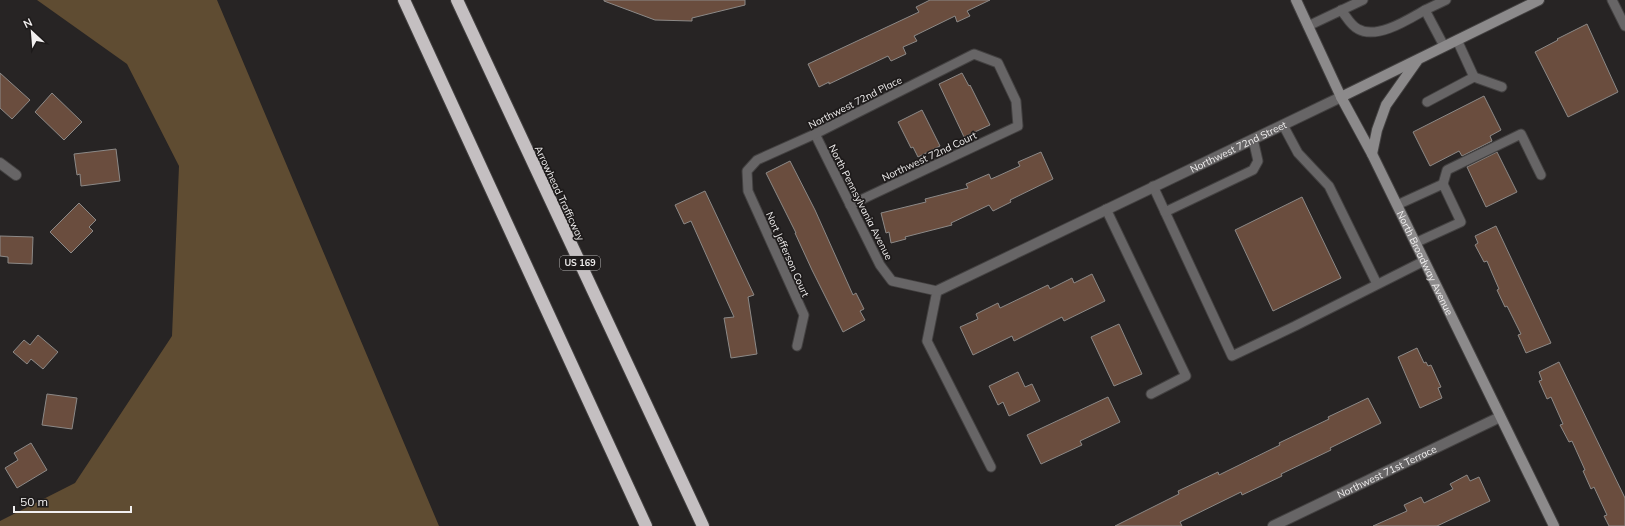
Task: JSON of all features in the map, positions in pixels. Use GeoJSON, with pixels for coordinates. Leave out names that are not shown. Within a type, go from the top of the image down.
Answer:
{"type":"FeatureCollection","features":[{"type":"Feature","properties":{"kind":"highway"},"geometry":{"type":"LineString","coordinates":[[404,0],[646,526]]}},
{"type":"Feature","properties":{"kind":"highway","name":"Arrowhead Trafficway"},"geometry":{"type":"LineString","coordinates":[[457,0],[703,526]]}},
{"type":"Feature","properties":{"kind":"main road","name":"North Broadway Avenue"},"geometry":{"type":"LineString","coordinates":[[1296,0],[1341,97],[1372,154],[1554,526]]}},
{"type":"Feature","properties":{"kind":"main road","name":"Northwest 72nd Street"},"geometry":{"type":"LineString","coordinates":[[1341,97],[1538,0]]}},
{"type":"Feature","properties":{"kind":"main road"},"geometry":{"type":"LineString","coordinates":[[1372,154],[1377,130],[1386,106],[1419,59]]}},
{"type":"Feature","properties":{"kind":"street","name":"Northwest 72nd Street"},"geometry":{"type":"LineString","coordinates":[[937,291],[1341,97]]}},
{"type":"Feature","properties":{"kind":"street"},"geometry":{"type":"LineString","coordinates":[[0,163],[16,175]]}},
{"type":"Feature","properties":{"kind":"street","name":"Northwest 71st Terrace"},"geometry":{"type":"LineString","coordinates":[[1273,526],[1500,417]]}},
{"type":"Feature","properties":{"kind":"lane"},"geometry":{"type":"LineString","coordinates":[[1308,26],[1362,0]]}},
{"type":"Feature","properties":{"kind":"lane"},"geometry":{"type":"LineString","coordinates":[[1341,10],[1357,29],[1365,32],[1378,32],[1402,23],[1446,0]]}},
{"type":"Feature","properties":{"kind":"lane"},"geometry":{"type":"LineString","coordinates":[[1612,0],[1624,20]]}},
{"type":"Feature","properties":{"kind":"lane"},"geometry":{"type":"LineString","coordinates":[[1425,10],[1444,46]]}},
{"type":"Feature","properties":{"kind":"lane"},"geometry":{"type":"LineString","coordinates":[[1457,40],[1474,77],[1502,87]]}},
{"type":"Feature","properties":{"kind":"lane","name":"Northwest 72nd Place"},"geometry":{"type":"LineString","coordinates":[[747,171],[757,160],[815,134],[974,54],[998,63],[1016,101],[1018,126]]}},
{"type":"Feature","properties":{"kind":"lane"},"geometry":{"type":"LineString","coordinates":[[1427,102],[1474,77]]}},
{"type":"Feature","properties":{"kind":"lane"},"geometry":{"type":"LineString","coordinates":[[1283,125],[1298,153],[1329,186],[1378,284]]}},
{"type":"Feature","properties":{"kind":"lane","name":"Northwest 72nd Court"},"geometry":{"type":"LineString","coordinates":[[850,205],[1018,126]]}},
{"type":"Feature","properties":{"kind":"lane","name":"North Pennsylvania Avenue"},"geometry":{"type":"LineString","coordinates":[[815,134],[880,266],[892,281],[937,291]]}},
{"type":"Feature","properties":{"kind":"lane"},"geometry":{"type":"LineString","coordinates":[[1415,244],[1461,222],[1443,184],[1447,170],[1521,134],[1541,175]]}},
{"type":"Feature","properties":{"kind":"lane"},"geometry":{"type":"LineString","coordinates":[[1165,212],[1253,170],[1258,161],[1253,139]]}},
{"type":"Feature","properties":{"kind":"lane","name":"Nort Jefferson Court"},"geometry":{"type":"LineString","coordinates":[[747,171],[748,191],[804,315],[797,346]]}},
{"type":"Feature","properties":{"kind":"lane"},"geometry":{"type":"LineString","coordinates":[[1397,205],[1443,184]]}},
{"type":"Feature","properties":{"kind":"lane"},"geometry":{"type":"LineString","coordinates":[[1153,186],[1232,356],[1296,326],[1424,261]]}},
{"type":"Feature","properties":{"kind":"lane"},"geometry":{"type":"LineString","coordinates":[[1106,209],[1186,376],[1151,394]]}},
{"type":"Feature","properties":{"kind":"lane"},"geometry":{"type":"LineString","coordinates":[[937,291],[927,341],[991,467]]}},
{"type":"Feature","properties":{"kind":"shaded area"},"geometry":{"type":"Polygon","coordinates":[[[37,0],[217,0],[439,526],[0,526],[0,521],[75,483],[172,336],[179,166],[127,64],[37,0]]]}},
{"type":"Feature","properties":{"kind":"building"},"geometry":{"type":"Polygon","coordinates":[[[604,0],[745,0],[745,5],[692,18],[692,21],[655,20],[604,0]]]}},
{"type":"Feature","properties":{"kind":"building"},"geometry":{"type":"Polygon","coordinates":[[[930,0],[990,0],[967,11],[970,16],[957,22],[955,16],[914,36],[917,41],[903,47],[906,54],[891,61],[888,56],[829,84],[829,82],[819,87],[808,64],[919,12],[916,7],[930,0]]]}},
{"type":"Feature","properties":{"kind":"building"},"geometry":{"type":"Polygon","coordinates":[[[1587,24],[1618,92],[1568,117],[1535,52],[1587,24]]]}},
{"type":"Feature","properties":{"kind":"building"},"geometry":{"type":"Polygon","coordinates":[[[0,73],[30,100],[12,119],[0,108],[0,73]]]}},
{"type":"Feature","properties":{"kind":"building"},"geometry":{"type":"Polygon","coordinates":[[[962,73],[969,86],[970,85],[990,125],[964,137],[939,84],[962,73]]]}},
{"type":"Feature","properties":{"kind":"building"},"geometry":{"type":"Polygon","coordinates":[[[52,93],[82,122],[64,140],[35,112],[52,93]]]}},
{"type":"Feature","properties":{"kind":"building"},"geometry":{"type":"Polygon","coordinates":[[[1484,96],[1501,130],[1490,136],[1492,141],[1462,156],[1459,151],[1430,166],[1413,132],[1484,96]]]}},
{"type":"Feature","properties":{"kind":"building"},"geometry":{"type":"Polygon","coordinates":[[[922,110],[940,146],[918,157],[913,147],[911,148],[898,122],[922,110]]]}},
{"type":"Feature","properties":{"kind":"building"},"geometry":{"type":"Polygon","coordinates":[[[116,149],[120,181],[81,186],[80,174],[77,175],[74,154],[116,149]]]}},
{"type":"Feature","properties":{"kind":"building"},"geometry":{"type":"Polygon","coordinates":[[[1041,152],[1053,179],[1010,200],[1011,202],[993,211],[989,205],[951,223],[952,225],[905,237],[906,239],[891,243],[889,232],[886,233],[881,213],[926,202],[925,199],[968,188],[966,184],[989,174],[991,179],[1020,166],[1018,162],[1041,152]]]}},
{"type":"Feature","properties":{"kind":"building"},"geometry":{"type":"Polygon","coordinates":[[[1497,152],[1517,192],[1486,207],[1467,167],[1497,152]]]}},
{"type":"Feature","properties":{"kind":"building"},"geometry":{"type":"Polygon","coordinates":[[[790,161],[815,210],[853,295],[856,293],[864,309],[860,311],[865,320],[843,332],[766,173],[790,161]]]}},
{"type":"Feature","properties":{"kind":"building"},"geometry":{"type":"Polygon","coordinates":[[[705,191],[754,295],[748,297],[757,354],[731,358],[724,318],[734,317],[691,221],[684,224],[675,205],[705,191]]]}},
{"type":"Feature","properties":{"kind":"building"},"geometry":{"type":"Polygon","coordinates":[[[1302,197],[1341,278],[1273,311],[1235,230],[1302,197]]]}},
{"type":"Feature","properties":{"kind":"building"},"geometry":{"type":"Polygon","coordinates":[[[79,203],[96,220],[89,227],[93,231],[71,253],[50,232],[79,203]]]}},
{"type":"Feature","properties":{"kind":"building"},"geometry":{"type":"Polygon","coordinates":[[[1496,226],[1551,343],[1526,353],[1518,335],[1521,334],[1497,290],[1499,289],[1487,261],[1484,262],[1475,245],[1478,243],[1475,236],[1496,226]]]}},
{"type":"Feature","properties":{"kind":"building"},"geometry":{"type":"Polygon","coordinates":[[[0,236],[33,237],[32,264],[8,263],[8,257],[0,256],[0,236]]]}},
{"type":"Feature","properties":{"kind":"building"},"geometry":{"type":"Polygon","coordinates":[[[1092,274],[1105,301],[1064,321],[1062,317],[1014,341],[1012,336],[973,355],[960,327],[978,319],[976,314],[998,303],[1000,308],[1048,285],[1050,289],[1072,278],[1074,283],[1092,274]]]}},
{"type":"Feature","properties":{"kind":"building"},"geometry":{"type":"Polygon","coordinates":[[[1119,324],[1142,374],[1114,386],[1091,337],[1119,324]]]}},
{"type":"Feature","properties":{"kind":"building"},"geometry":{"type":"Polygon","coordinates":[[[38,335],[58,352],[43,369],[31,359],[27,364],[13,352],[24,340],[30,345],[38,335]]]}},
{"type":"Feature","properties":{"kind":"building"},"geometry":{"type":"Polygon","coordinates":[[[1417,348],[1424,363],[1426,362],[1428,366],[1431,365],[1441,387],[1438,388],[1442,398],[1420,408],[1398,357],[1417,348]]]}},
{"type":"Feature","properties":{"kind":"building"},"geometry":{"type":"Polygon","coordinates":[[[1559,362],[1625,498],[1625,526],[1609,526],[1604,516],[1607,515],[1594,487],[1591,489],[1583,471],[1585,470],[1572,441],[1569,442],[1560,425],[1563,424],[1551,397],[1547,399],[1539,381],[1542,380],[1539,372],[1559,362]]]}},
{"type":"Feature","properties":{"kind":"building"},"geometry":{"type":"Polygon","coordinates":[[[1018,372],[1025,387],[1032,384],[1040,401],[1009,416],[1003,402],[998,405],[989,386],[1018,372]]]}},
{"type":"Feature","properties":{"kind":"building"},"geometry":{"type":"Polygon","coordinates":[[[47,394],[77,398],[72,429],[42,425],[47,394]]]}},
{"type":"Feature","properties":{"kind":"building"},"geometry":{"type":"Polygon","coordinates":[[[1108,397],[1120,422],[1080,441],[1082,445],[1041,464],[1027,435],[1108,397]]]}},
{"type":"Feature","properties":{"kind":"building"},"geometry":{"type":"Polygon","coordinates":[[[1368,398],[1381,423],[1330,448],[1331,450],[1281,474],[1282,476],[1242,495],[1241,492],[1180,522],[1182,526],[1115,526],[1179,494],[1178,491],[1218,472],[1219,475],[1280,445],[1279,443],[1329,419],[1328,417],[1368,398]]]}},
{"type":"Feature","properties":{"kind":"building"},"geometry":{"type":"Polygon","coordinates":[[[31,443],[47,470],[17,488],[5,468],[18,460],[14,453],[31,443]]]}},
{"type":"Feature","properties":{"kind":"building"},"geometry":{"type":"Polygon","coordinates":[[[1467,475],[1470,481],[1479,477],[1490,501],[1437,526],[1373,526],[1407,511],[1404,505],[1421,497],[1424,503],[1453,489],[1450,484],[1467,475]]]}}]}
